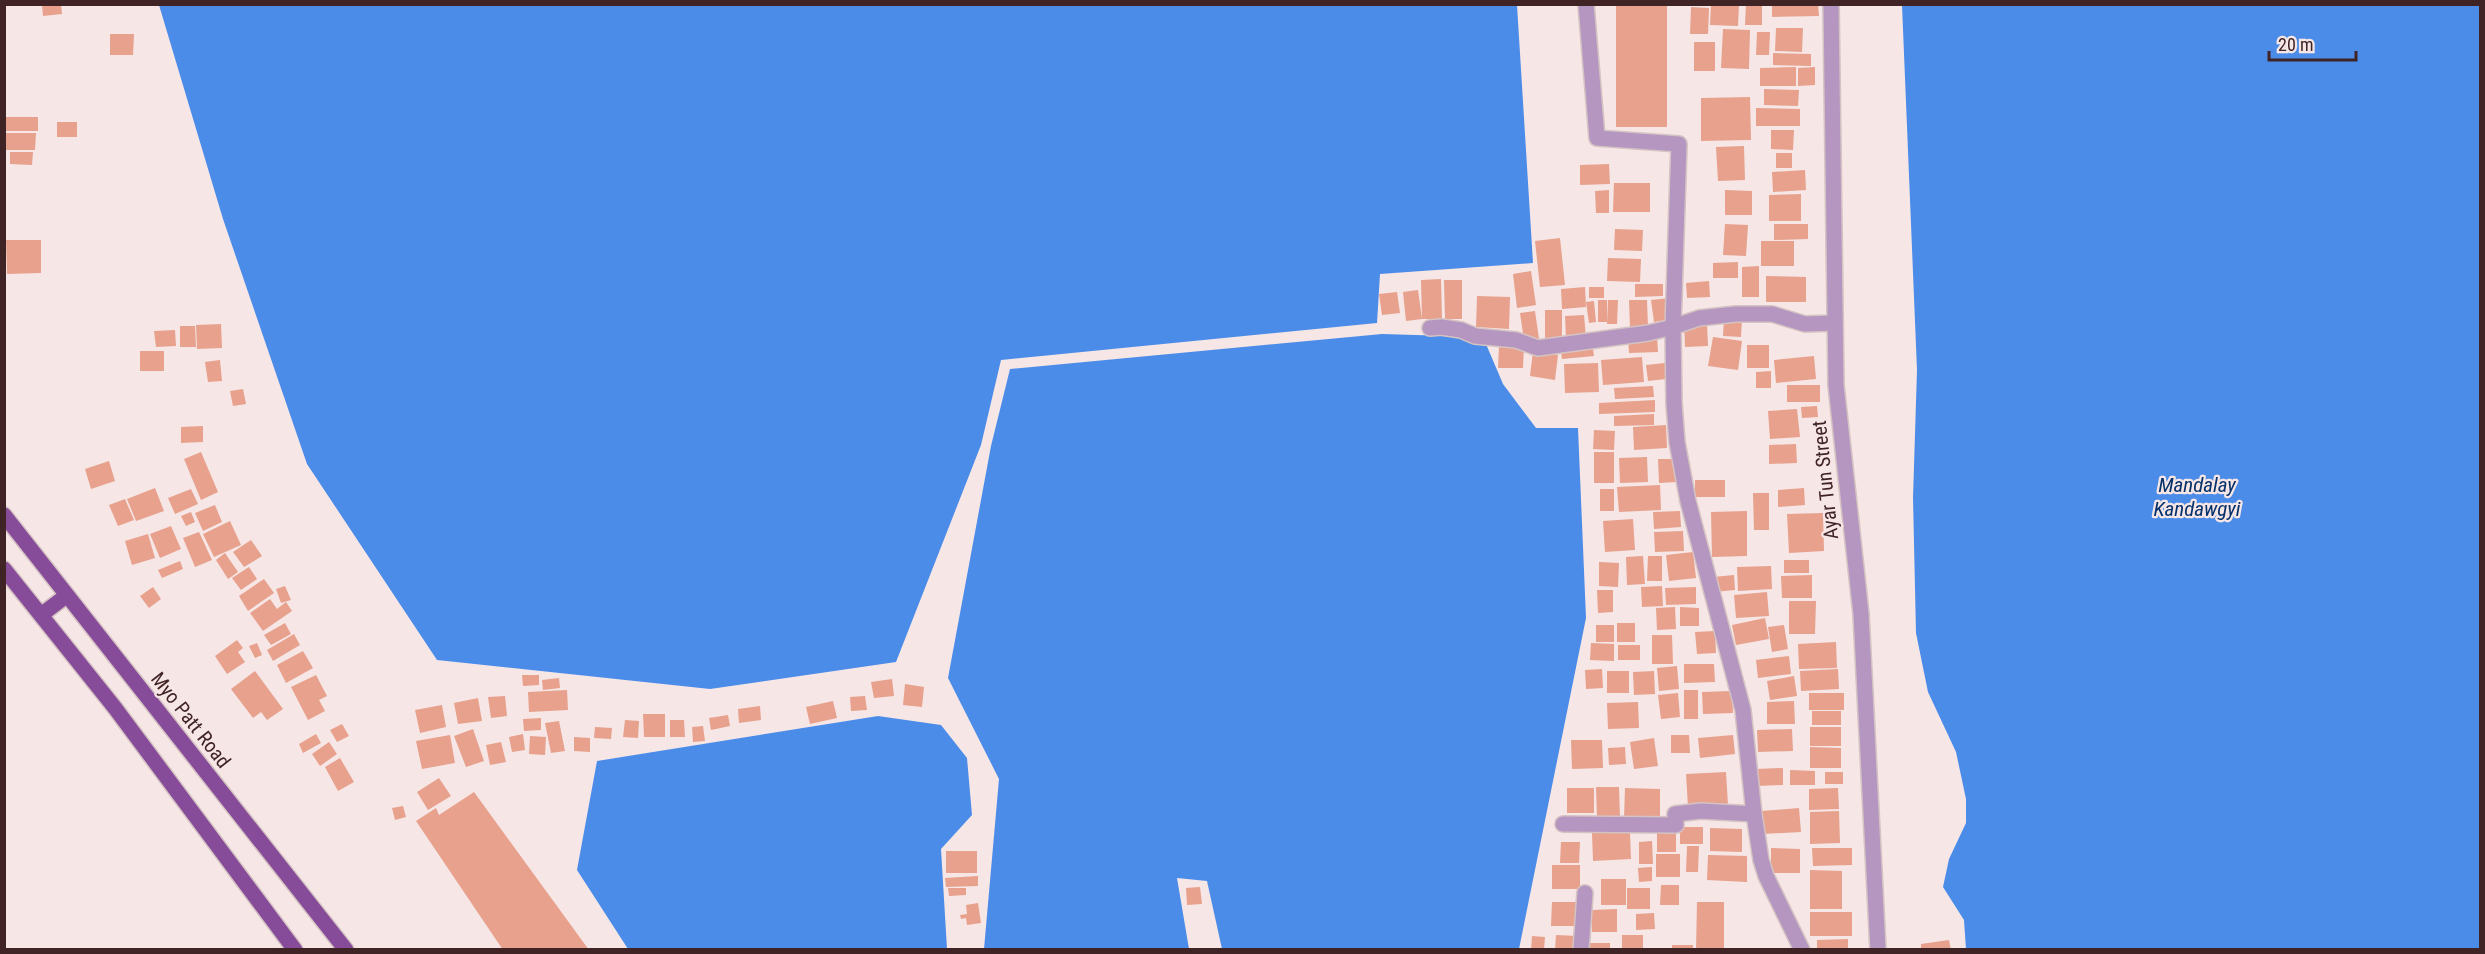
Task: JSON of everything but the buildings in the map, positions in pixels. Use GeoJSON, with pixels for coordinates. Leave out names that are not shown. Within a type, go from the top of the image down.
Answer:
{"type":"FeatureCollection","features":[{"type":"Feature","properties":{"kind":"main road","name":"Myo Patt Road"},"geometry":{"type":"LineString","coordinates":[[4,515],[346,950]]}},
{"type":"Feature","properties":{"kind":"main road"},"geometry":{"type":"LineString","coordinates":[[4,569],[122,717],[295,950]]}},
{"type":"Feature","properties":{"kind":"main road"},"geometry":{"type":"LineString","coordinates":[[41,615],[66,596]]}},
{"type":"Feature","properties":{"kind":"street"},"geometry":{"type":"LineString","coordinates":[[1586,4],[1597,138],[1679,144],[1673,327],[1677,442],[1689,501],[1743,710],[1754,814],[1766,876],[1802,950]]}},
{"type":"Feature","properties":{"kind":"street","name":"Ayar Tun Street"},"geometry":{"type":"LineString","coordinates":[[1831,4],[1836,385],[1861,614],[1878,950]]}},
{"type":"Feature","properties":{"kind":"street"},"geometry":{"type":"LineString","coordinates":[[1430,328],[1441,327],[1461,330],[1475,336],[1516,340],[1538,348],[1612,336],[1648,333],[1699,318],[1736,314],[1772,314],[1806,324],[1835,323]]}},
{"type":"Feature","properties":{"kind":"street"},"geometry":{"type":"LineString","coordinates":[[1563,824],[1676,825],[1675,814],[1701,811],[1754,814]]}},
{"type":"Feature","properties":{"kind":"street"},"geometry":{"type":"LineString","coordinates":[[1581,950],[1585,893]]}},
{"type":"Feature","properties":{"kind":"water"},"geometry":{"type":"Polygon","coordinates":[[[159,5],[1517,5],[1533,263],[1380,274],[1377,323],[1001,360],[981,445],[896,662],[710,689],[437,660],[307,464],[223,219],[159,5]]]}},
{"type":"Feature","properties":{"kind":"water","name":"Mandalay Kandawgyi"},"geometry":{"type":"Polygon","coordinates":[[[1902,5],[2480,5],[2480,949],[1966,949],[1964,920],[1943,887],[1949,859],[1966,823],[1966,799],[1956,752],[1928,692],[1916,633],[1913,498],[1917,370],[1902,5]]]}},
{"type":"Feature","properties":{"kind":"water"},"geometry":{"type":"Polygon","coordinates":[[[1382,334],[1483,337],[1503,384],[1536,428],[1578,428],[1586,618],[1519,949],[1222,949],[1207,881],[1177,878],[1189,949],[984,949],[999,779],[948,678],[991,446],[1010,369],[1382,334]]]}},
{"type":"Feature","properties":{"kind":"water"},"geometry":{"type":"Polygon","coordinates":[[[878,716],[941,725],[967,758],[972,815],[941,849],[947,949],[628,949],[577,870],[597,761],[878,716]]]}}]}
